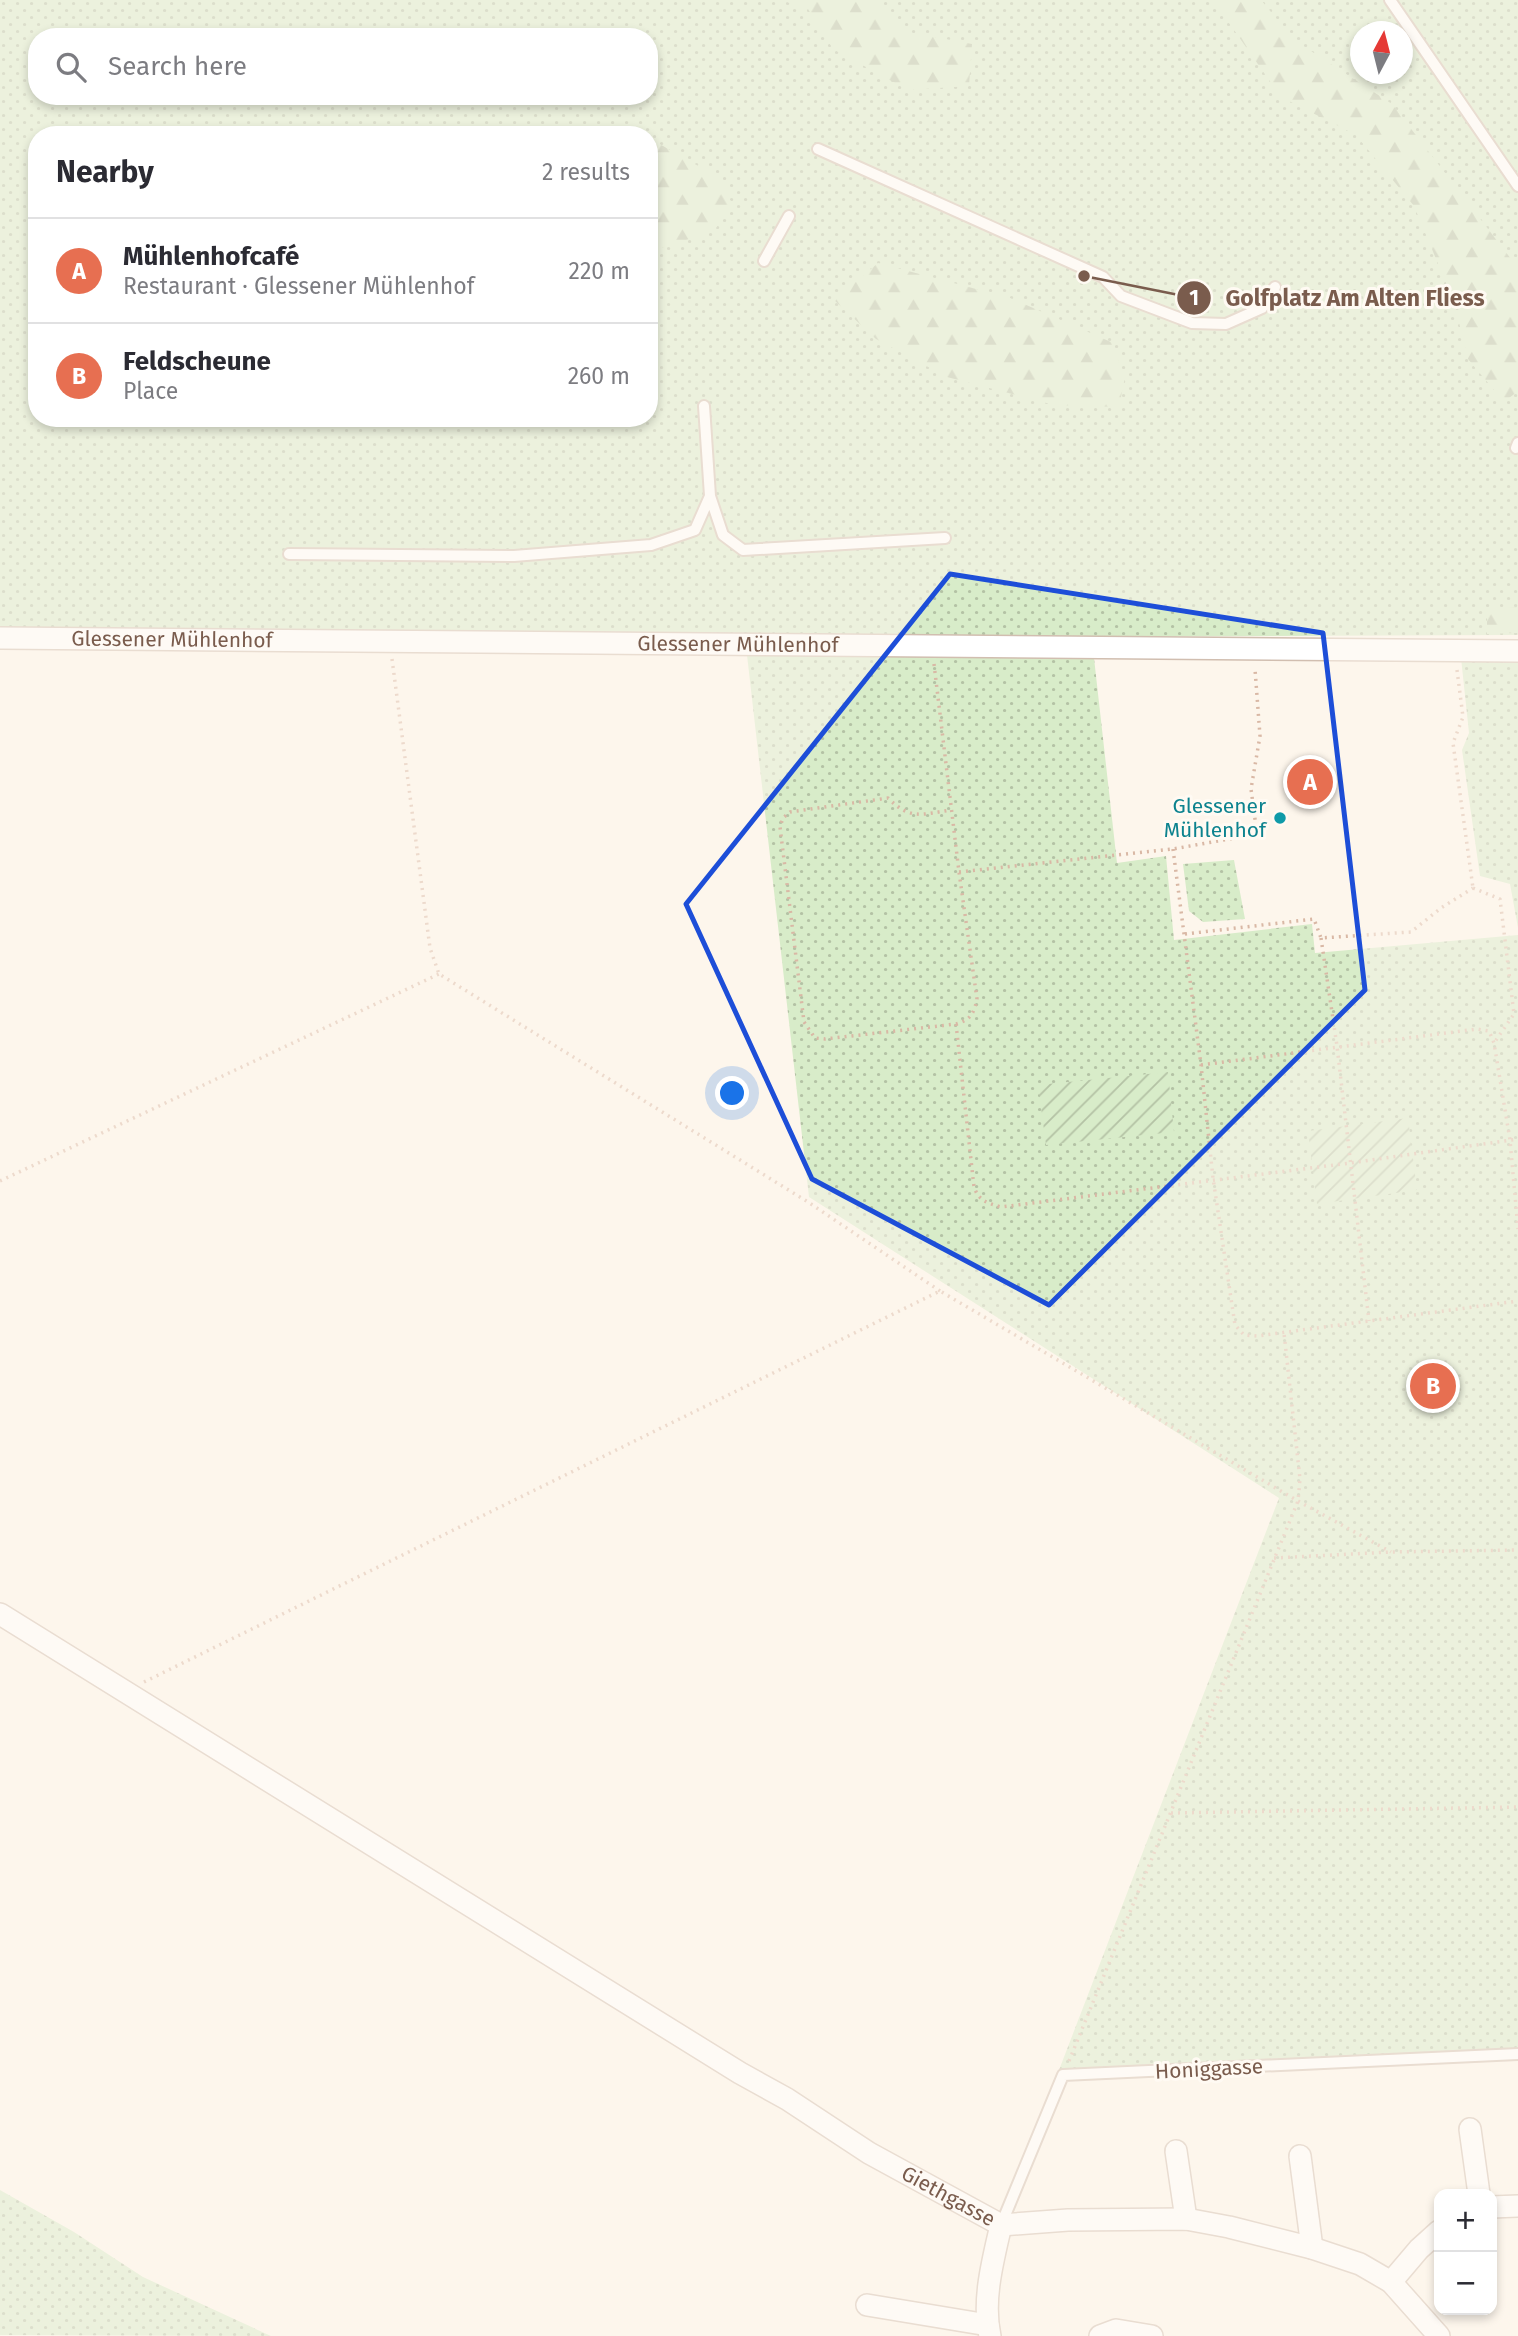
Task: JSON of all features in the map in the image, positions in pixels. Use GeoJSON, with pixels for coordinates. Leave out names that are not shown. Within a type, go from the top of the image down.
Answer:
{"type":"FeatureCollection","features":[{"type":"Feature","properties":{"kind":"street","name":"Glessener Mühlenhof"},"geometry":{"type":"LineString","coordinates":[[0,638],[1518,652]]}},
{"type":"Feature","properties":{"kind":"street","name":"Giethgasse"},"geometry":{"type":"LineString","coordinates":[[0,1614],[869,2153],[1000,2225],[1068,2220],[1185,2219],[1229,2227],[1312,2248],[1360,2264],[1391,2282],[1439,2336]]}},
{"type":"Feature","properties":{"kind":"street"},"geometry":{"type":"LineString","coordinates":[[1470,2129],[1478,2189]]}},
{"type":"Feature","properties":{"kind":"street"},"geometry":{"type":"LineString","coordinates":[[1177,2151],[1185,2219]]}},
{"type":"Feature","properties":{"kind":"street"},"geometry":{"type":"LineString","coordinates":[[1300,2155],[1312,2248]]}},
{"type":"Feature","properties":{"kind":"street"},"geometry":{"type":"LineString","coordinates":[[1497,2207],[1518,2206]]}},
{"type":"Feature","properties":{"kind":"street"},"geometry":{"type":"LineString","coordinates":[[867,2305],[989,2331],[991,2273],[1000,2225]]}},
{"type":"Feature","properties":{"kind":"street"},"geometry":{"type":"LineString","coordinates":[[1391,2282],[1434,2236]]}},
{"type":"Feature","properties":{"kind":"street"},"geometry":{"type":"LineString","coordinates":[[1100,2336],[1116,2330],[1152,2336]]}},
{"type":"Feature","properties":{"kind":"lane"},"geometry":{"type":"LineString","coordinates":[[1390,0],[1518,186]]}},
{"type":"Feature","properties":{"kind":"lane"},"geometry":{"type":"LineString","coordinates":[[818,149],[1102,277],[1121,296],[1192,323],[1226,324],[1262,308],[1275,287]]}},
{"type":"Feature","properties":{"kind":"lane"},"geometry":{"type":"LineString","coordinates":[[764,261],[789,216]]}},
{"type":"Feature","properties":{"kind":"lane"},"geometry":{"type":"LineString","coordinates":[[704,407],[710,496],[723,535],[743,550],[945,538]]}},
{"type":"Feature","properties":{"kind":"lane"},"geometry":{"type":"LineString","coordinates":[[289,554],[514,556],[651,545],[695,530],[710,496]]}},
{"type":"Feature","properties":{"kind":"lane","name":"Honiggasse"},"geometry":{"type":"LineString","coordinates":[[1063,2075],[1518,2054]]}},
{"type":"Feature","properties":{"kind":"lane"},"geometry":{"type":"LineString","coordinates":[[1000,2225],[1063,2075]]}},
{"type":"Feature","properties":{"kind":"path"},"geometry":{"type":"LineString","coordinates":[[390,642],[430,948],[439,974],[808,1202],[940,1291],[1391,1552]]}},
{"type":"Feature","properties":{"kind":"path"},"geometry":{"type":"LineString","coordinates":[[932,647],[977,999],[975,1012],[967,1020],[956,1024],[816,1038],[804,1022],[780,827],[783,818],[790,812],[888,798],[901,810],[917,815],[951,810]]}},
{"type":"Feature","properties":{"kind":"path"},"geometry":{"type":"LineString","coordinates":[[959,872],[1173,849],[1257,834],[1251,789],[1259,736],[1253,648]]}},
{"type":"Feature","properties":{"kind":"path"},"geometry":{"type":"LineString","coordinates":[[1455,651],[1463,717],[1453,743],[1473,888]]}},
{"type":"Feature","properties":{"kind":"path"},"geometry":{"type":"LineString","coordinates":[[1173,849],[1213,1178],[1235,1325],[1244,1335],[1257,1336],[1518,1301]]}},
{"type":"Feature","properties":{"kind":"path"},"geometry":{"type":"LineString","coordinates":[[1321,938],[1411,932],[1441,908],[1473,888]]}},
{"type":"Feature","properties":{"kind":"path"},"geometry":{"type":"LineString","coordinates":[[1473,888],[1500,899],[1514,1014],[1494,1043]]}},
{"type":"Feature","properties":{"kind":"path"},"geometry":{"type":"LineString","coordinates":[[1185,934],[1314,919],[1321,938],[1336,1046],[1369,1321]]}},
{"type":"Feature","properties":{"kind":"path"},"geometry":{"type":"LineString","coordinates":[[0,1181],[439,974]]}},
{"type":"Feature","properties":{"kind":"path"},"geometry":{"type":"LineString","coordinates":[[956,1024],[974,1187],[977,1196],[986,1203],[1001,1207],[1518,1139]]}},
{"type":"Feature","properties":{"kind":"path"},"geometry":{"type":"LineString","coordinates":[[1201,1065],[1477,1029],[1489,1031],[1494,1043],[1510,1140],[1518,1229]]}},
{"type":"Feature","properties":{"kind":"path"},"geometry":{"type":"LineString","coordinates":[[126,1691],[940,1291]]}},
{"type":"Feature","properties":{"kind":"path"},"geometry":{"type":"LineString","coordinates":[[1063,2075],[1298,1500],[1300,1479],[1284,1333]]}},
{"type":"Feature","properties":{"kind":"path"},"geometry":{"type":"LineString","coordinates":[[1274,1558],[1391,1552],[1518,1550]]}},
{"type":"Feature","properties":{"kind":"path"},"geometry":{"type":"LineString","coordinates":[[1171,1813],[1518,1807]]}},
{"type":"Feature","properties":{"kind":"highlighted area"},"geometry":{"type":"Polygon","coordinates":[[[950,574],[1323,633],[1365,990],[1049,1305],[812,1179],[686,904],[950,574]]]}},
{"type":"Feature","properties":{"kind":"green space"},"geometry":{"type":"Polygon","coordinates":[[[0,0],[1518,0],[1518,635],[747,638],[0,632],[0,0]]]}},
{"type":"Feature","properties":{"kind":"green space"},"geometry":{"type":"Polygon","coordinates":[[[781,0],[875,0],[902,31],[972,44],[969,86],[908,90],[833,49],[808,9],[781,0]]]}},
{"type":"Feature","properties":{"kind":"green space"},"geometry":{"type":"Polygon","coordinates":[[[1213,0],[1261,0],[1294,40],[1350,77],[1350,84],[1361,84],[1392,104],[1518,268],[1518,391],[1504,402],[1468,359],[1454,302],[1414,206],[1356,135],[1281,97],[1213,0]]]}},
{"type":"Feature","properties":{"kind":"green space"},"geometry":{"type":"Polygon","coordinates":[[[658,143],[721,179],[732,204],[714,231],[658,249],[658,143]]]}},
{"type":"Feature","properties":{"kind":"green space"},"geometry":{"type":"Polygon","coordinates":[[[878,263],[1010,298],[1111,342],[1125,377],[1119,407],[1054,405],[947,377],[876,339],[834,300],[878,263]]]}},
{"type":"Feature","properties":{"kind":"green space"},"geometry":{"type":"Polygon","coordinates":[[[1518,607],[1518,633],[1487,634],[1487,610],[1518,607]]]}},
{"type":"Feature","properties":{"kind":"green space"},"geometry":{"type":"Polygon","coordinates":[[[747,655],[1094,658],[1117,863],[1166,856],[1174,940],[1312,924],[1315,953],[1518,935],[1518,2048],[1059,2070],[1279,1498],[809,1197],[747,655]]]}},
{"type":"Feature","properties":{"kind":"green space"},"geometry":{"type":"Polygon","coordinates":[[[1461,658],[1518,659],[1518,928],[1510,884],[1480,876],[1462,750],[1469,733],[1461,658]]]}},
{"type":"Feature","properties":{"kind":"green space"},"geometry":{"type":"Polygon","coordinates":[[[1234,860],[1245,919],[1203,922],[1189,911],[1183,864],[1234,860]]]}},
{"type":"Feature","properties":{"kind":"green space"},"geometry":{"type":"Polygon","coordinates":[[[1168,1072],[1174,1132],[1046,1145],[1038,1085],[1168,1072]]]}},
{"type":"Feature","properties":{"kind":"green space"},"geometry":{"type":"Polygon","coordinates":[[[1408,1118],[1417,1190],[1317,1204],[1308,1131],[1408,1118]]]}},
{"type":"Feature","properties":{"kind":"green space"},"geometry":{"type":"Polygon","coordinates":[[[0,2190],[74,2232],[143,2277],[271,2336],[0,2335],[0,2190]]]}},
{"type":"Feature","properties":{"kind":"place","name":"Golfplatz Am Alten Fliess"},"geometry":{"type":"Point","coordinates":[1084,276]}},
{"type":"Feature","properties":{"kind":"place","name":"Mühlenhofcafé"},"geometry":{"type":"Point","coordinates":[1310,782]}},
{"type":"Feature","properties":{"kind":"place","name":"Glessener Mühlenhof"},"geometry":{"type":"Point","coordinates":[1280,818]}},
{"type":"Feature","properties":{"kind":"place","name":"Feldscheune"},"geometry":{"type":"Point","coordinates":[1433,1386]}}]}
